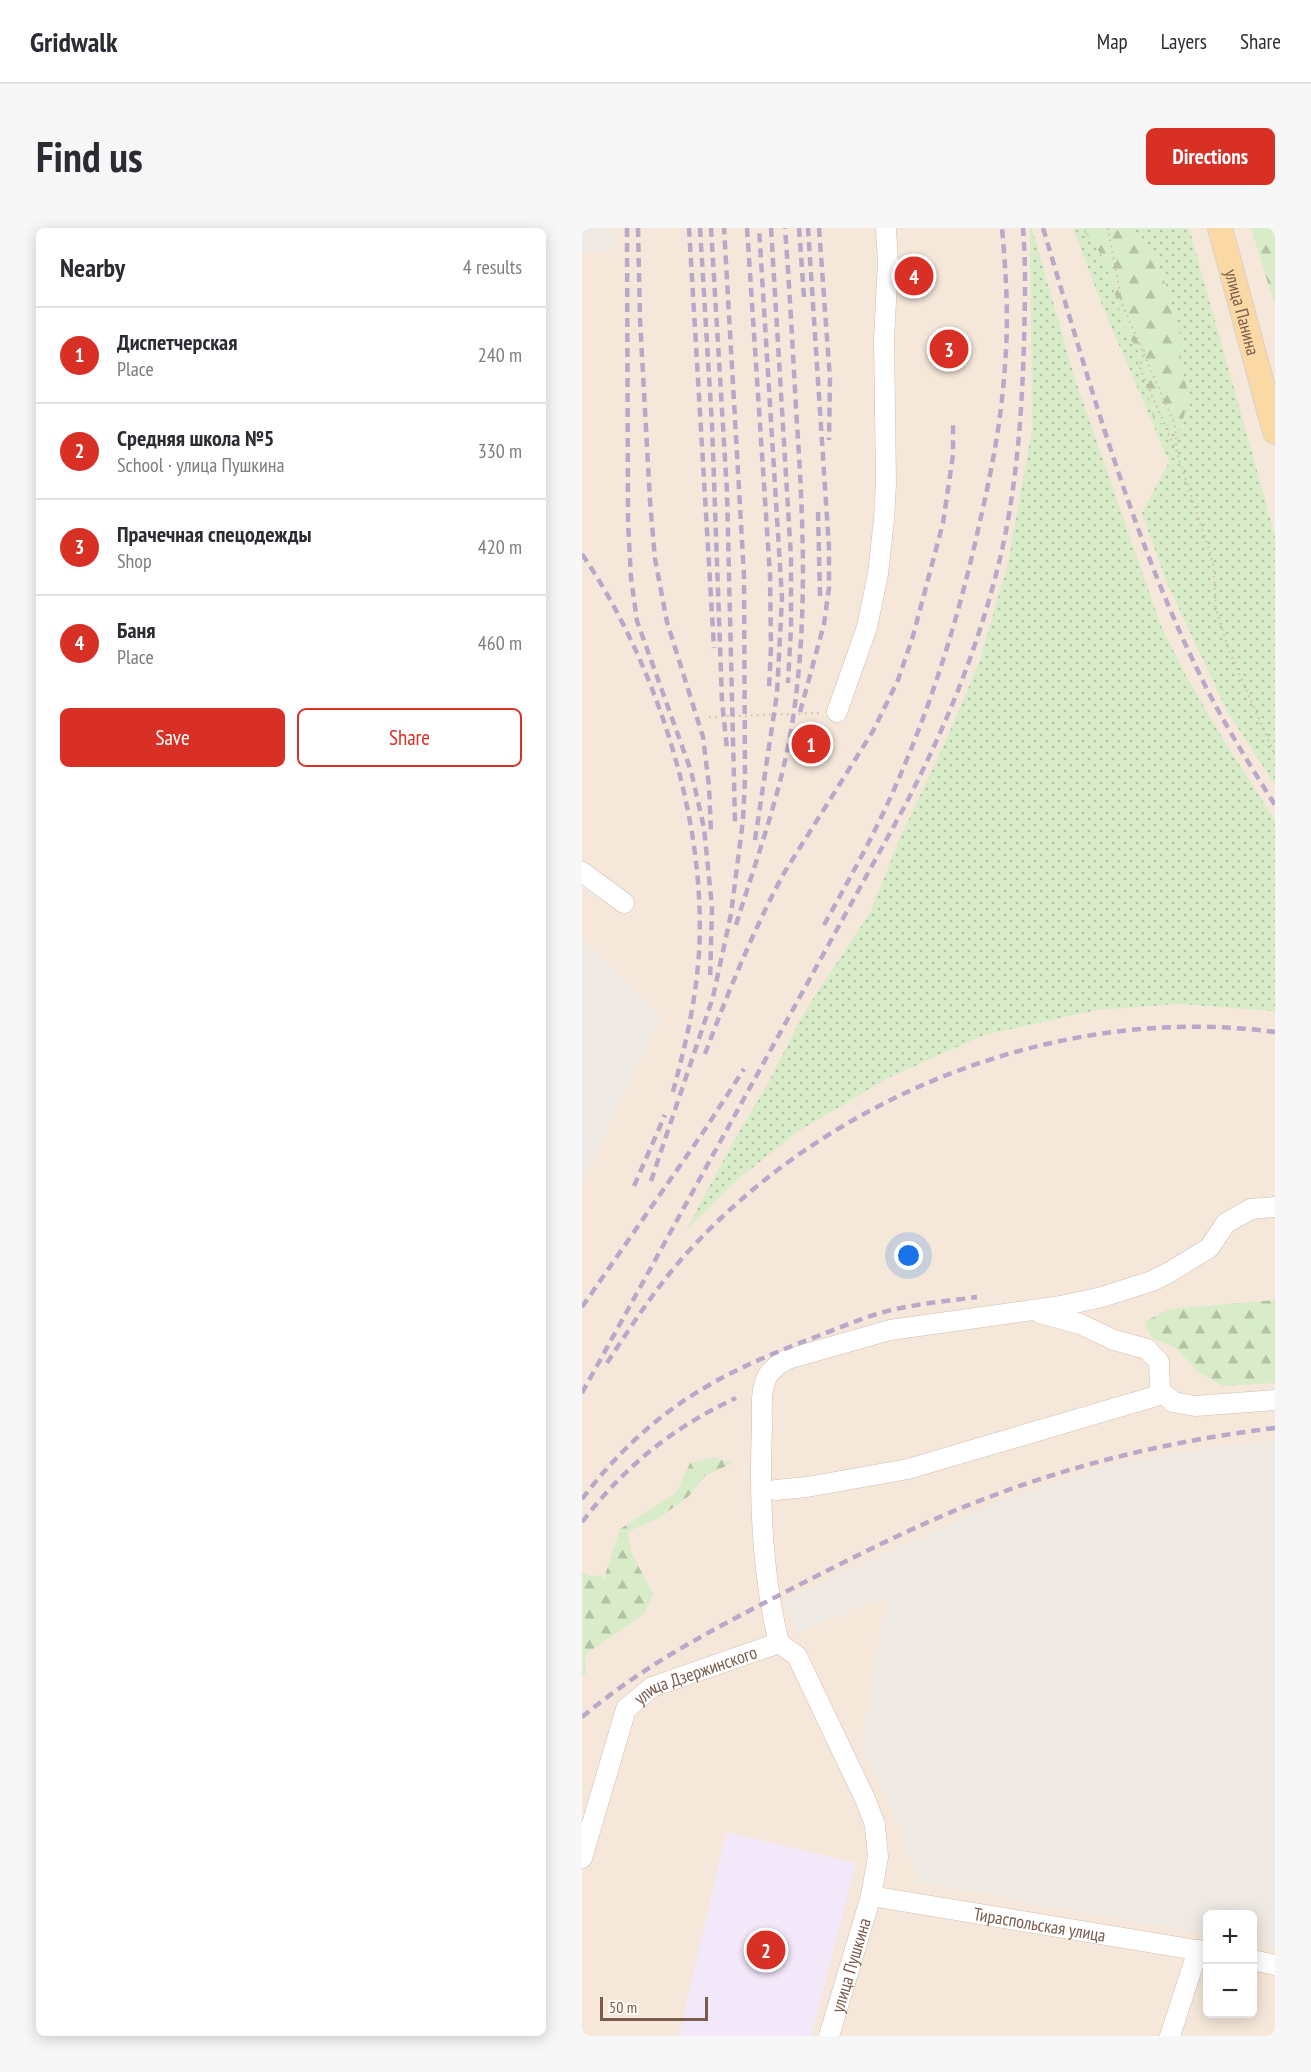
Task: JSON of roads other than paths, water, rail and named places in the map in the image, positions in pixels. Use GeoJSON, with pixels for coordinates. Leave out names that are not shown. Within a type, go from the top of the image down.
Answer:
{"type":"FeatureCollection","features":[{"type":"Feature","properties":{"kind":"main road","name":"улица Панина"},"geometry":{"type":"LineString","coordinates":[[1220,228],[1275,432]]}},
{"type":"Feature","properties":{"kind":"street"},"geometry":{"type":"LineString","coordinates":[[837,712],[867,627],[878,574],[884,519],[886,484],[884,317],[888,263],[886,228]]}},
{"type":"Feature","properties":{"kind":"street"},"geometry":{"type":"LineString","coordinates":[[582,873],[624,903]]}},
{"type":"Feature","properties":{"kind":"street"},"geometry":{"type":"LineString","coordinates":[[779,1643],[770,1600],[760,1510],[763,1402],[767,1378],[772,1370],[788,1359],[890,1330],[1081,1302],[1152,1281],[1204,1252],[1226,1222],[1251,1209],[1275,1207]]}},
{"type":"Feature","properties":{"kind":"street"},"geometry":{"type":"LineString","coordinates":[[1032,1310],[1080,1324],[1114,1340],[1147,1349],[1159,1362],[1160,1391],[1173,1402],[1195,1406],[1275,1400]]}},
{"type":"Feature","properties":{"kind":"street"},"geometry":{"type":"LineString","coordinates":[[776,1490],[807,1487],[908,1469],[1163,1394]]}},
{"type":"Feature","properties":{"kind":"street","name":"улица Дзержинского"},"geometry":{"type":"LineString","coordinates":[[582,1858],[626,1709],[652,1687],[779,1643]]}},
{"type":"Feature","properties":{"kind":"street","name":"улица Пушкина"},"geometry":{"type":"LineString","coordinates":[[779,1643],[797,1656],[875,1825],[878,1857],[872,1896],[829,2036]]}},
{"type":"Feature","properties":{"kind":"street","name":"Тираспольская улица"},"geometry":{"type":"LineString","coordinates":[[872,1896],[1203,1951]]}},
{"type":"Feature","properties":{"kind":"street"},"geometry":{"type":"LineString","coordinates":[[1170,2036],[1203,1951]]}},
{"type":"Feature","properties":{"kind":"street"},"geometry":{"type":"LineString","coordinates":[[1257,1961],[1275,1965]]}},
{"type":"Feature","properties":{"kind":"railway"},"geometry":{"type":"LineString","coordinates":[[627,228],[628,522],[631,578],[637,621],[691,771],[704,828],[712,907],[710,981]]}},
{"type":"Feature","properties":{"kind":"railway"},"geometry":{"type":"LineString","coordinates":[[638,228],[640,319],[655,559],[667,622],[703,737],[709,786],[711,832]]}},
{"type":"Feature","properties":{"kind":"railway"},"geometry":{"type":"LineString","coordinates":[[689,228],[714,648]]}},
{"type":"Feature","properties":{"kind":"railway"},"geometry":{"type":"LineString","coordinates":[[700,228],[712,425],[722,701],[727,749]]}},
{"type":"Feature","properties":{"kind":"railway"},"geometry":{"type":"LineString","coordinates":[[711,228],[727,492],[735,822]]}},
{"type":"Feature","properties":{"kind":"railway"},"geometry":{"type":"LineString","coordinates":[[651,1181],[713,997],[731,914],[743,820],[745,779],[744,576],[724,228]]}},
{"type":"Feature","properties":{"kind":"railway"},"geometry":{"type":"LineString","coordinates":[[747,228],[770,575],[769,689]]}},
{"type":"Feature","properties":{"kind":"railway"},"geometry":{"type":"LineString","coordinates":[[755,840],[777,694],[782,598],[759,228]]}},
{"type":"Feature","properties":{"kind":"railway"},"geometry":{"type":"LineString","coordinates":[[771,228],[791,558],[788,683]]}},
{"type":"Feature","properties":{"kind":"railway"},"geometry":{"type":"LineString","coordinates":[[736,925],[773,808],[785,761],[800,659],[803,542],[785,228]]}},
{"type":"Feature","properties":{"kind":"railway"},"geometry":{"type":"LineString","coordinates":[[799,228],[804,297]]}},
{"type":"Feature","properties":{"kind":"railway"},"geometry":{"type":"LineString","coordinates":[[800,712],[824,624],[829,588],[829,548],[808,228]]}},
{"type":"Feature","properties":{"kind":"railway"},"geometry":{"type":"LineString","coordinates":[[819,228],[830,379],[829,440]]}},
{"type":"Feature","properties":{"kind":"railway"},"geometry":{"type":"LineString","coordinates":[[824,925],[857,865],[902,771],[929,701],[963,594],[989,482],[1002,404],[1007,313],[1002,228]]}},
{"type":"Feature","properties":{"kind":"railway"},"geometry":{"type":"LineString","coordinates":[[582,1393],[901,813],[947,718],[960,685],[984,618],[1002,550],[1011,499],[1018,447],[1023,368],[1025,285],[1023,228]]}},
{"type":"Feature","properties":{"kind":"railway"},"geometry":{"type":"LineString","coordinates":[[1043,228],[1097,408],[1137,526],[1160,585],[1212,699],[1275,805]]}},
{"type":"Feature","properties":{"kind":"railway"},"geometry":{"type":"LineString","coordinates":[[705,1054],[742,962],[784,873],[873,731],[898,680],[913,636],[943,523],[953,455],[953,424]]}},
{"type":"Feature","properties":{"kind":"railway"},"geometry":{"type":"LineString","coordinates":[[818,512],[820,596]]}},
{"type":"Feature","properties":{"kind":"railway"},"geometry":{"type":"LineString","coordinates":[[582,554],[609,597],[654,693],[685,797],[694,850],[699,902],[698,971],[689,1024],[672,1095]]}},
{"type":"Feature","properties":{"kind":"railway"},"geometry":{"type":"LineString","coordinates":[[607,1363],[661,1284],[699,1240],[757,1187],[820,1140],[890,1100],[963,1069],[1039,1046],[1118,1031],[1196,1027],[1275,1032]]}},
{"type":"Feature","properties":{"kind":"railway"},"geometry":{"type":"LineString","coordinates":[[582,1307],[704,1131],[744,1069]]}},
{"type":"Feature","properties":{"kind":"railway"},"geometry":{"type":"LineString","coordinates":[[634,1186],[665,1115]]}},
{"type":"Feature","properties":{"kind":"railway"},"geometry":{"type":"LineString","coordinates":[[582,1499],[607,1468],[659,1419],[716,1381],[781,1350],[876,1314],[916,1305],[977,1297]]}},
{"type":"Feature","properties":{"kind":"railway"},"geometry":{"type":"LineString","coordinates":[[582,1522],[615,1483],[651,1450],[691,1422],[736,1398]]}},
{"type":"Feature","properties":{"kind":"railway"},"geometry":{"type":"LineString","coordinates":[[582,1717],[632,1679],[709,1632],[862,1553],[959,1509],[1055,1474],[1127,1454],[1201,1439],[1275,1428]]}},
{"type":"Feature","properties":{"kind":"place","name":"Баня"},"geometry":{"type":"Point","coordinates":[914,276]}},
{"type":"Feature","properties":{"kind":"place","name":"Прачечная спецодежды"},"geometry":{"type":"Point","coordinates":[949,349]}},
{"type":"Feature","properties":{"kind":"place","name":"Диспетчерская"},"geometry":{"type":"Point","coordinates":[811,744]}},
{"type":"Feature","properties":{"kind":"place","name":"Средняя школа №5"},"geometry":{"type":"Point","coordinates":[766,1950]}}]}
